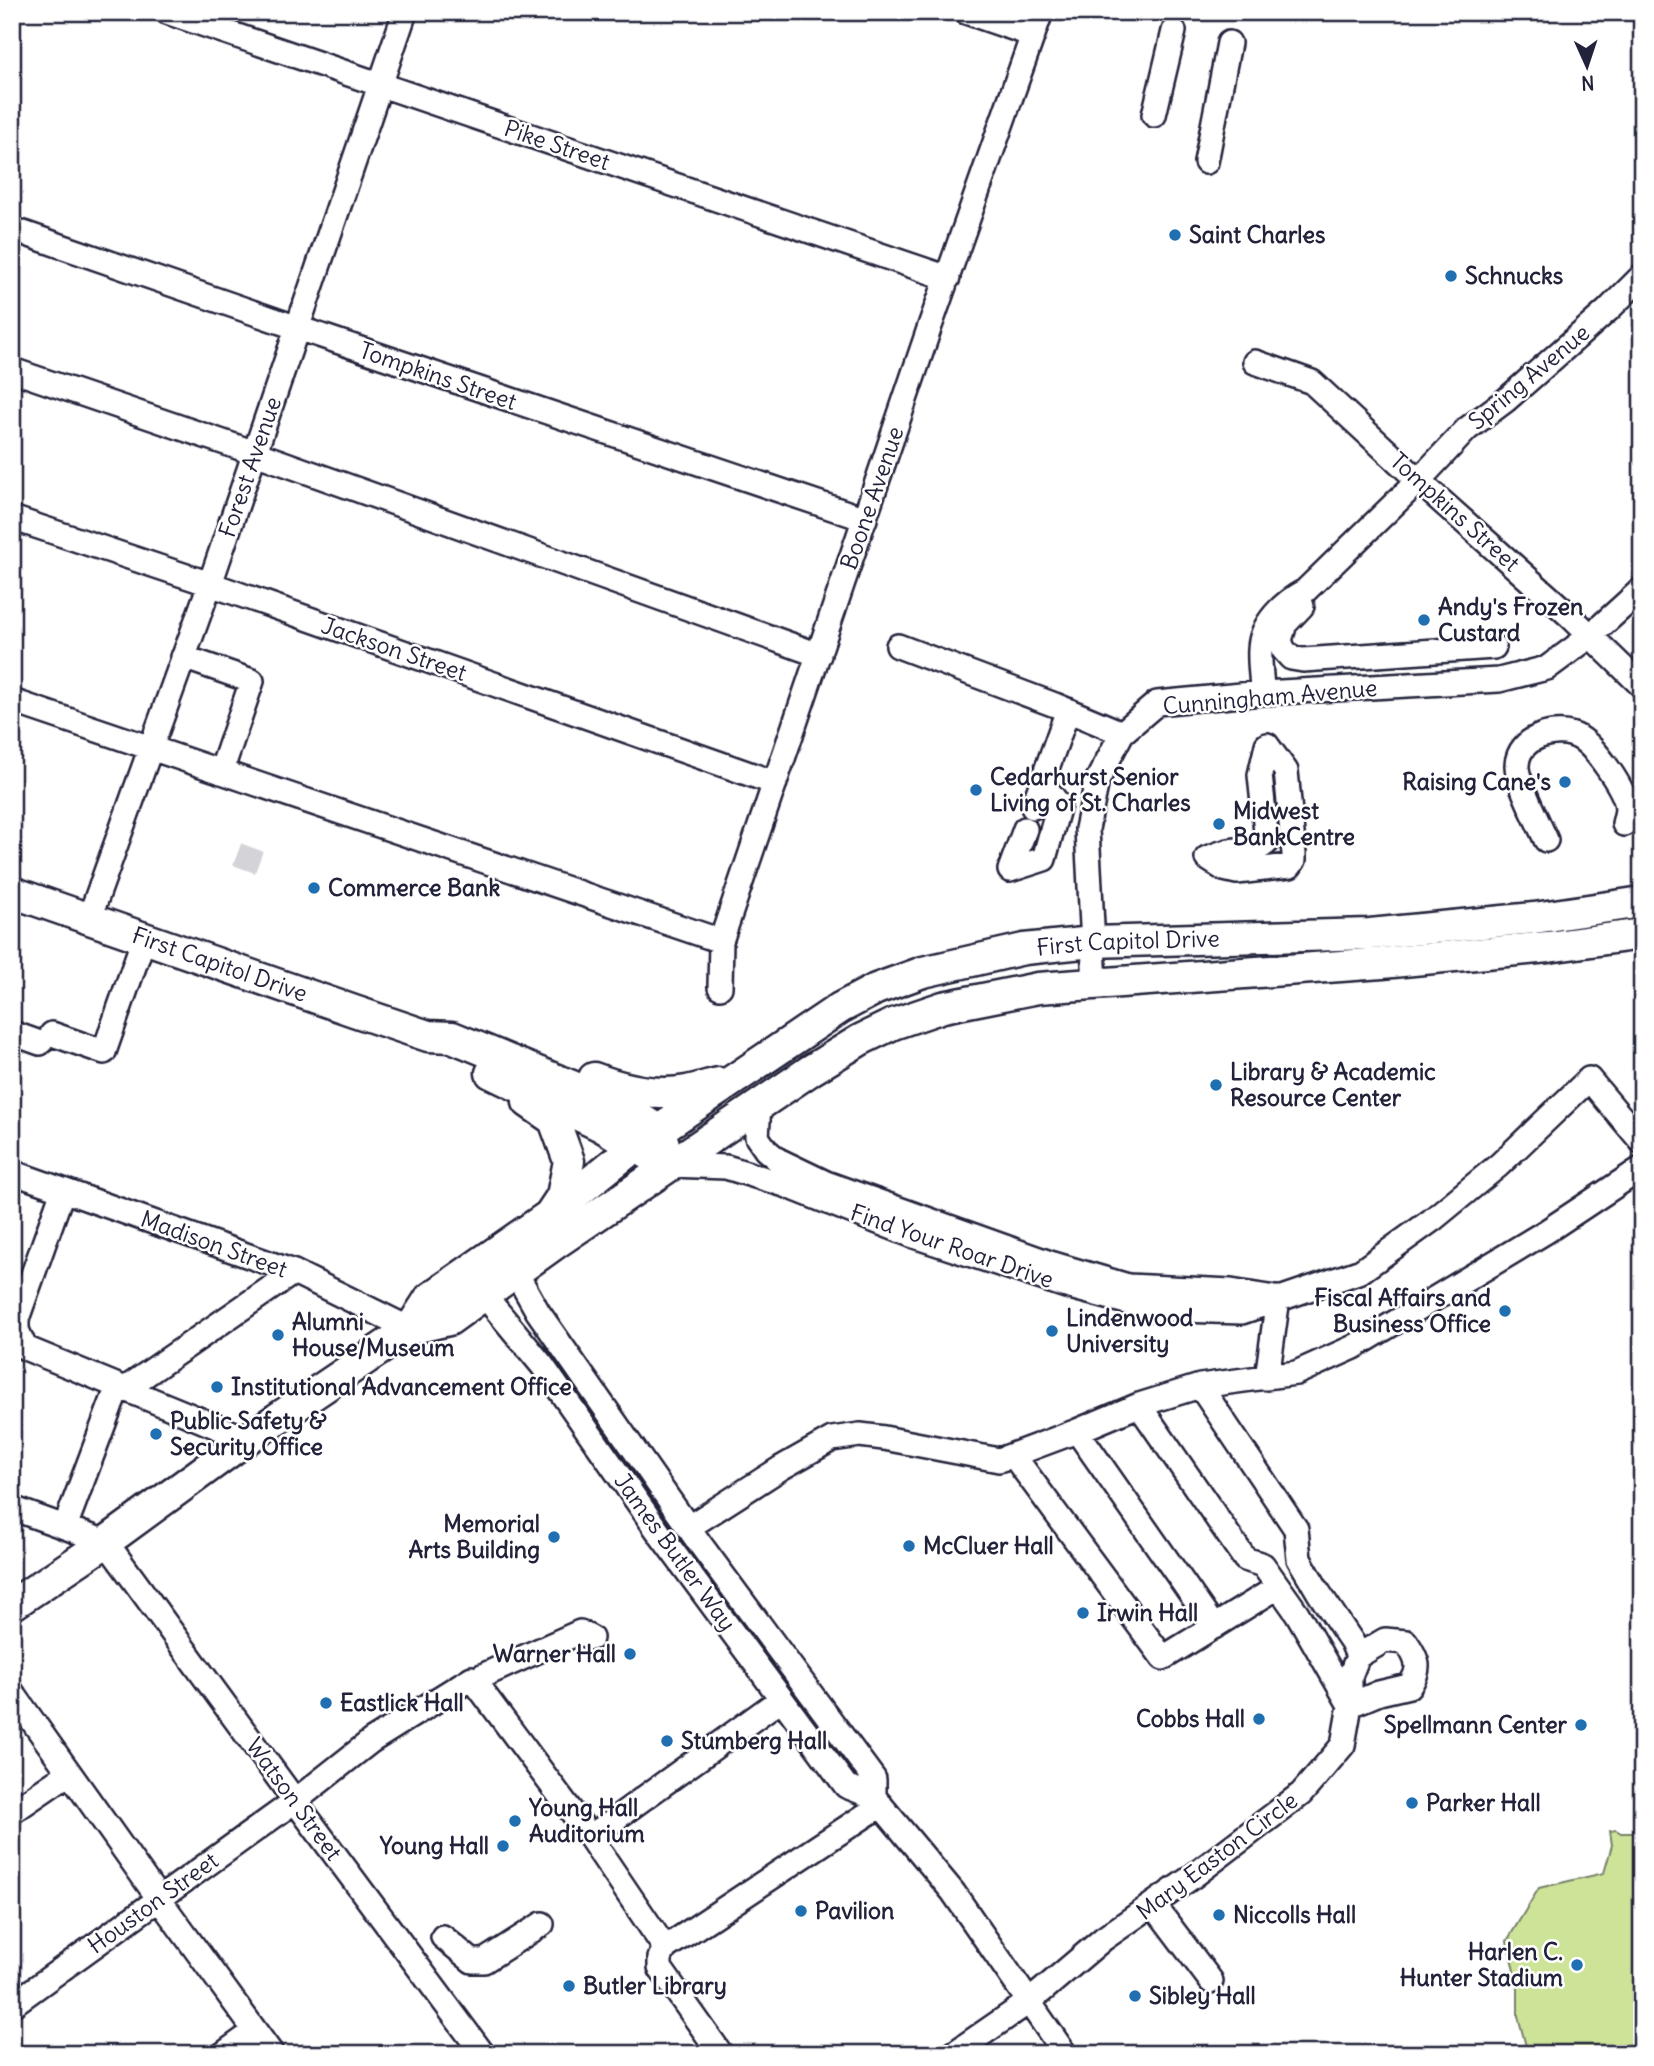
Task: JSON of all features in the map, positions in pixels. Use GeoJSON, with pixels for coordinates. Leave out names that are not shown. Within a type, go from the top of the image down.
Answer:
{"type":"FeatureCollection","features":[{"type":"Feature","properties":{"kind":"main road","name":"First Capitol Drive"},"geometry":{"type":"LineString","coordinates":[[12,892],[440,1036],[618,1105],[660,1131]]}},
{"type":"Feature","properties":{"kind":"main road","name":"First Capitol Drive"},"geometry":{"type":"LineString","coordinates":[[634,1147],[840,1008],[876,989],[923,972],[1024,949],[1093,942],[1370,934],[1534,918],[1642,902]]}},
{"type":"Feature","properties":{"kind":"main road","name":"First Capitol Drive"},"geometry":{"type":"LineString","coordinates":[[440,1036],[445,1051],[601,1126],[670,1165],[860,1040],[893,1024],[943,1007],[1038,988],[1395,962],[1548,947],[1642,934]]}},
{"type":"Feature","properties":{"kind":"main road"},"geometry":{"type":"LineString","coordinates":[[440,1036],[489,1039],[634,1090],[661,1094],[733,1082]]}},
{"type":"Feature","properties":{"kind":"main road"},"geometry":{"type":"LineString","coordinates":[[476,1066],[554,1120],[569,1161],[562,1196],[548,1216]]}},
{"type":"Feature","properties":{"kind":"main road"},"geometry":{"type":"LineString","coordinates":[[12,1605],[106,1542],[247,1439],[410,1329],[449,1320],[670,1165],[660,1131]]}},
{"type":"Feature","properties":{"kind":"main road"},"geometry":{"type":"LineString","coordinates":[[410,1329],[430,1298],[548,1216],[634,1147]]}},
{"type":"Feature","properties":{"kind":"street","name":"Pike Street"},"geometry":{"type":"LineString","coordinates":[[166,12],[948,278]]}},
{"type":"Feature","properties":{"kind":"street","name":"Forest Avenue"},"geometry":{"type":"LineString","coordinates":[[89,919],[210,584],[405,12]]}},
{"type":"Feature","properties":{"kind":"street"},"geometry":{"type":"LineString","coordinates":[[966,12],[1033,35]]}},
{"type":"Feature","properties":{"kind":"street","name":"Boone Avenue"},"geometry":{"type":"LineString","coordinates":[[720,987],[721,941],[1041,12]]}},
{"type":"Feature","properties":{"kind":"street"},"geometry":{"type":"LineString","coordinates":[[1154,115],[1174,31]]}},
{"type":"Feature","properties":{"kind":"street"},"geometry":{"type":"LineString","coordinates":[[1206,162],[1229,43]]}},
{"type":"Feature","properties":{"kind":"street","name":"Tompkins Street"},"geometry":{"type":"LineString","coordinates":[[12,229],[865,519]]}},
{"type":"Feature","properties":{"kind":"street","name":"Spring Avenue"},"geometry":{"type":"LineString","coordinates":[[1262,693],[1260,647],[1264,630],[1289,599],[1305,591],[1419,480],[1467,429],[1506,400],[1608,310],[1642,276]]}},
{"type":"Feature","properties":{"kind":"street","name":"Tompkins Street"},"geometry":{"type":"LineString","coordinates":[[1255,362],[1312,382],[1570,616],[1642,686]]}},
{"type":"Feature","properties":{"kind":"street"},"geometry":{"type":"LineString","coordinates":[[12,370],[255,453],[819,655]]}},
{"type":"Feature","properties":{"kind":"street","name":"Jackson Street"},"geometry":{"type":"LineString","coordinates":[[12,518],[210,584],[775,783]]}},
{"type":"Feature","properties":{"kind":"street","name":"Cunningham Avenue"},"geometry":{"type":"LineString","coordinates":[[1095,984],[1087,829],[1097,781],[1122,733],[1157,703],[1262,693],[1499,680],[1547,668],[1589,637],[1642,589]]}},
{"type":"Feature","properties":{"kind":"street"},"geometry":{"type":"LineString","coordinates":[[1313,594],[1285,624],[1280,640],[1283,649],[1291,658],[1303,660],[1494,647]]}},
{"type":"Feature","properties":{"kind":"street"},"geometry":{"type":"LineString","coordinates":[[898,646],[1122,733]]}},
{"type":"Feature","properties":{"kind":"street"},"geometry":{"type":"LineString","coordinates":[[183,657],[252,681],[221,772]]}},
{"type":"Feature","properties":{"kind":"street"},"geometry":{"type":"LineString","coordinates":[[12,701],[721,941]]}},
{"type":"Feature","properties":{"kind":"street"},"geometry":{"type":"LineString","coordinates":[[1033,807],[1068,710]]}},
{"type":"Feature","properties":{"kind":"street"},"geometry":{"type":"LineString","coordinates":[[1546,839],[1516,766],[1521,749],[1536,737],[1558,733],[1578,737],[1594,749],[1621,791],[1627,808],[1624,824]]}},
{"type":"Feature","properties":{"kind":"street"},"geometry":{"type":"LineString","coordinates":[[1267,745],[1286,771],[1294,860],[1290,866],[1281,869],[1237,872],[1224,869],[1207,858],[1228,851],[1263,847],[1267,842],[1260,775],[1267,745]]}},
{"type":"Feature","properties":{"kind":"street"},"geometry":{"type":"LineString","coordinates":[[1025,829],[1010,870],[1044,859],[1059,805],[1042,783]]}},
{"type":"Feature","properties":{"kind":"street"},"geometry":{"type":"LineString","coordinates":[[12,1033],[104,1052],[144,938]]}},
{"type":"Feature","properties":{"kind":"street","name":"Find Your Roar Drive"},"geometry":{"type":"LineString","coordinates":[[670,1165],[714,1166],[750,1174],[785,1185],[911,1235],[1066,1286],[1152,1309],[1242,1312],[1361,1271],[1432,1220],[1499,1166],[1589,1079],[1642,1142]]}},
{"type":"Feature","properties":{"kind":"street","name":"Find Your Roar Drive"},"geometry":{"type":"LineString","coordinates":[[759,1105],[757,1137],[766,1150],[778,1160],[872,1201],[1050,1263],[1128,1286],[1231,1292],[1278,1298]]}},
{"type":"Feature","properties":{"kind":"street"},"geometry":{"type":"LineString","coordinates":[[689,1527],[832,1439],[860,1435],[884,1438],[999,1460],[1077,1432],[1139,1405],[1200,1386],[1296,1373],[1365,1341],[1547,1231],[1642,1168]]}},
{"type":"Feature","properties":{"kind":"street","name":"Madison Street"},"geometry":{"type":"LineString","coordinates":[[12,1172],[294,1272],[410,1329]]}},
{"type":"Feature","properties":{"kind":"street"},"geometry":{"type":"LineString","coordinates":[[63,1190],[17,1319],[25,1348],[247,1439]]}},
{"type":"Feature","properties":{"kind":"street"},"geometry":{"type":"LineString","coordinates":[[65,1527],[121,1388],[294,1272]]}},
{"type":"Feature","properties":{"kind":"street","name":"James Butler Way"},"geometry":{"type":"LineString","coordinates":[[516,1273],[538,1312],[689,1527],[874,1779],[877,1801]]}},
{"type":"Feature","properties":{"kind":"street","name":"James Butler Way"},"geometry":{"type":"LineString","coordinates":[[485,1296],[542,1365],[662,1537],[846,1786],[877,1801],[953,1892],[1065,2054]]}},
{"type":"Feature","properties":{"kind":"street"},"geometry":{"type":"LineString","coordinates":[[1267,1378],[1278,1298]]}},
{"type":"Feature","properties":{"kind":"street"},"geometry":{"type":"LineString","coordinates":[[1139,1405],[1245,1559],[1262,1565],[1297,1614],[1350,1705],[1379,1693],[1409,1686],[1416,1676],[1418,1665],[1406,1642],[1385,1640],[1358,1656],[1352,1642],[1299,1559],[1296,1529],[1200,1386]]}},
{"type":"Feature","properties":{"kind":"street"},"geometry":{"type":"LineString","coordinates":[[1077,1432],[1214,1627]]}},
{"type":"Feature","properties":{"kind":"street"},"geometry":{"type":"LineString","coordinates":[[1013,1455],[1163,1658],[1278,1587]]}},
{"type":"Feature","properties":{"kind":"street"},"geometry":{"type":"LineString","coordinates":[[12,1508],[106,1542]]}},
{"type":"Feature","properties":{"kind":"street","name":"Watson Street"},"geometry":{"type":"LineString","coordinates":[[106,1542],[483,2054]]}},
{"type":"Feature","properties":{"kind":"street"},"geometry":{"type":"LineString","coordinates":[[482,1676],[580,1632],[592,1638]]}},
{"type":"Feature","properties":{"kind":"street","name":"Mary Easton Circle"},"geometry":{"type":"LineString","coordinates":[[953,2054],[1030,2001],[1103,1939],[1250,1835],[1301,1794],[1343,1745],[1350,1705],[1350,1676],[1358,1656]]}},
{"type":"Feature","properties":{"kind":"street","name":"Houston Street"},"geometry":{"type":"LineString","coordinates":[[12,2006],[295,1801],[371,1741],[472,1678],[590,1838]]}},
{"type":"Feature","properties":{"kind":"street"},"geometry":{"type":"LineString","coordinates":[[12,1692],[272,2054]]}},
{"type":"Feature","properties":{"kind":"street"},"geometry":{"type":"LineString","coordinates":[[665,1948],[590,1838],[781,1699]]}},
{"type":"Feature","properties":{"kind":"street"},"geometry":{"type":"LineString","coordinates":[[12,1812],[69,1773]]}},
{"type":"Feature","properties":{"kind":"street"},"geometry":{"type":"LineString","coordinates":[[721,2054],[660,1968],[660,1958],[665,1948],[877,1801]]}},
{"type":"Feature","properties":{"kind":"street"},"geometry":{"type":"LineString","coordinates":[[1153,1904],[1211,1981]]}},
{"type":"Feature","properties":{"kind":"street"},"geometry":{"type":"LineString","coordinates":[[443,1937],[472,1961],[484,1961],[542,1924]]}},
{"type":"Feature","properties":{"kind":"street"},"geometry":{"type":"LineString","coordinates":[[223,2054],[255,2031]]}},
{"type":"Feature","properties":{"kind":"green space","name":"Harlen C. Hunter Stadium"},"geometry":{"type":"Polygon","coordinates":[[[1610,1831],[1621,1833],[1642,1833],[1642,2054],[1528,2054],[1518,2016],[1518,1988],[1507,1941],[1539,1888],[1604,1873],[1612,1845],[1610,1831]]]}},
{"type":"Feature","properties":{"kind":"tunnel"},"geometry":{"type":"LineString","coordinates":[[244,869],[254,842]]}},
{"type":"Feature","properties":{"kind":"place","name":"Saint Charles"},"geometry":{"type":"Point","coordinates":[1175,235]}},
{"type":"Feature","properties":{"kind":"place","name":"Schnucks"},"geometry":{"type":"Point","coordinates":[1451,276]}},
{"type":"Feature","properties":{"kind":"place","name":"Andy's Frozen Custard"},"geometry":{"type":"Point","coordinates":[1424,620]}},
{"type":"Feature","properties":{"kind":"place","name":"Raising Cane's"},"geometry":{"type":"Point","coordinates":[1565,782]}},
{"type":"Feature","properties":{"kind":"place","name":"Cedarhurst Senior Living of St. Charles"},"geometry":{"type":"Point","coordinates":[976,790]}},
{"type":"Feature","properties":{"kind":"place","name":"Midwest BankCentre"},"geometry":{"type":"Point","coordinates":[1219,824]}},
{"type":"Feature","properties":{"kind":"place","name":"Commerce Bank"},"geometry":{"type":"Point","coordinates":[314,888]}},
{"type":"Feature","properties":{"kind":"place","name":"Library & Academic Resource Center"},"geometry":{"type":"Point","coordinates":[1216,1085]}},
{"type":"Feature","properties":{"kind":"place","name":"Fiscal Affairs and Business Office"},"geometry":{"type":"Point","coordinates":[1505,1311]}},
{"type":"Feature","properties":{"kind":"place","name":"Lindenwood University"},"geometry":{"type":"Point","coordinates":[1052,1331]}},
{"type":"Feature","properties":{"kind":"place","name":"Alumni House/Museum"},"geometry":{"type":"Point","coordinates":[278,1335]}},
{"type":"Feature","properties":{"kind":"place","name":"Institutional Advancement Office"},"geometry":{"type":"Point","coordinates":[217,1387]}},
{"type":"Feature","properties":{"kind":"place","name":"Public Safety & Security Office"},"geometry":{"type":"Point","coordinates":[156,1434]}},
{"type":"Feature","properties":{"kind":"place","name":"Memorial Arts Building"},"geometry":{"type":"Point","coordinates":[554,1537]}},
{"type":"Feature","properties":{"kind":"place","name":"McCluer Hall"},"geometry":{"type":"Point","coordinates":[909,1546]}},
{"type":"Feature","properties":{"kind":"place","name":"Irwin Hall"},"geometry":{"type":"Point","coordinates":[1083,1613]}},
{"type":"Feature","properties":{"kind":"place","name":"Warner Hall"},"geometry":{"type":"Point","coordinates":[630,1654]}},
{"type":"Feature","properties":{"kind":"place","name":"Eastlick Hall"},"geometry":{"type":"Point","coordinates":[326,1703]}},
{"type":"Feature","properties":{"kind":"place","name":"Cobbs Hall"},"geometry":{"type":"Point","coordinates":[1259,1719]}},
{"type":"Feature","properties":{"kind":"place","name":"Spellmann Center"},"geometry":{"type":"Point","coordinates":[1581,1725]}},
{"type":"Feature","properties":{"kind":"place","name":"Stumberg Hall"},"geometry":{"type":"Point","coordinates":[667,1741]}},
{"type":"Feature","properties":{"kind":"place","name":"Parker Hall"},"geometry":{"type":"Point","coordinates":[1412,1803]}},
{"type":"Feature","properties":{"kind":"place","name":"Young Hall Auditorium"},"geometry":{"type":"Point","coordinates":[515,1821]}},
{"type":"Feature","properties":{"kind":"place","name":"Young Hall"},"geometry":{"type":"Point","coordinates":[503,1846]}},
{"type":"Feature","properties":{"kind":"place","name":"Pavilion"},"geometry":{"type":"Point","coordinates":[801,1911]}},
{"type":"Feature","properties":{"kind":"place","name":"Niccolls Hall"},"geometry":{"type":"Point","coordinates":[1219,1915]}},
{"type":"Feature","properties":{"kind":"place","name":"Harlen C. Hunter Stadium"},"geometry":{"type":"Point","coordinates":[1577,1965]}},
{"type":"Feature","properties":{"kind":"place","name":"Butler Library"},"geometry":{"type":"Point","coordinates":[569,1986]}},
{"type":"Feature","properties":{"kind":"place","name":"Sibley Hall"},"geometry":{"type":"Point","coordinates":[1135,1996]}}]}
